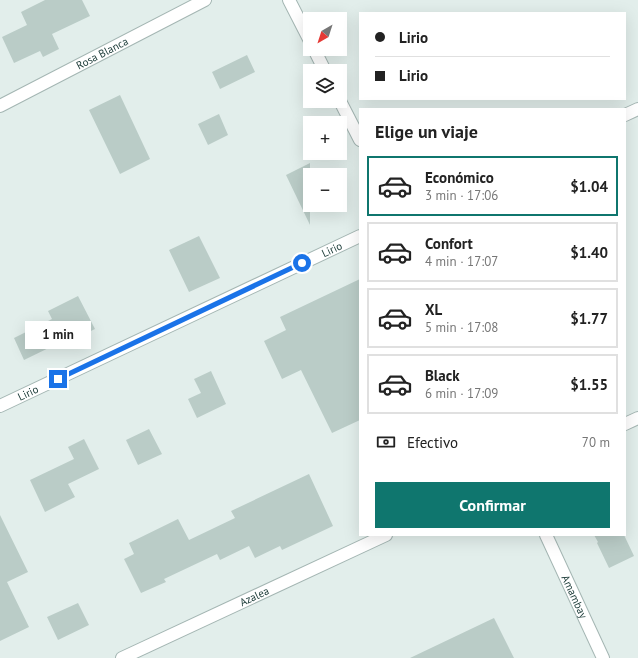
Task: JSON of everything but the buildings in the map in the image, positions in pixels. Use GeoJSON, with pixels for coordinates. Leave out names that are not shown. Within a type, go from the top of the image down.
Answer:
{"type":"FeatureCollection","features":[{"type":"Feature","properties":{"kind":"street","name":"Rosa Blanca"},"geometry":{"type":"LineString","coordinates":[[0,106],[205,0]]}},
{"type":"Feature","properties":{"kind":"street"},"geometry":{"type":"LineString","coordinates":[[289,0],[303,27]]}},
{"type":"Feature","properties":{"kind":"street"},"geometry":{"type":"LineString","coordinates":[[344,108],[359,138]]}},
{"type":"Feature","properties":{"kind":"street"},"geometry":{"type":"LineString","coordinates":[[626,115],[638,109]]}},
{"type":"Feature","properties":{"kind":"street","name":"Lirio"},"geometry":{"type":"LineString","coordinates":[[0,406],[359,236]]}},
{"type":"Feature","properties":{"kind":"street"},"geometry":{"type":"LineString","coordinates":[[626,424],[638,418]]}},
{"type":"Feature","properties":{"kind":"street","name":"Azalea"},"geometry":{"type":"LineString","coordinates":[[122,658],[384,536]]}},
{"type":"Feature","properties":{"kind":"street","name":"Amambay"},"geometry":{"type":"LineString","coordinates":[[546,536],[603,658]]}},
{"type":"Feature","properties":{"kind":"route"},"geometry":{"type":"LineString","coordinates":[[58,379],[302,263]]}}]}
